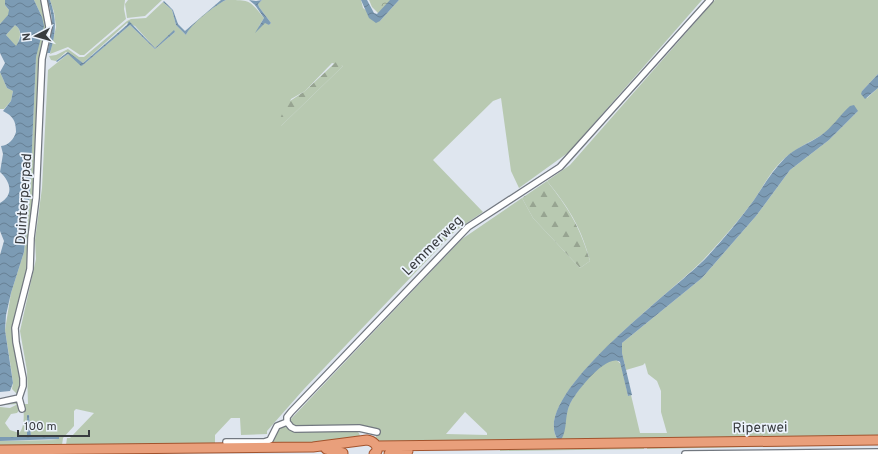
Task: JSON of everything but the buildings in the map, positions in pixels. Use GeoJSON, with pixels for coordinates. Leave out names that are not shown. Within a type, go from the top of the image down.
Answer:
{"type":"FeatureCollection","features":[{"type":"Feature","properties":{"kind":"main road"},"geometry":{"type":"LineString","coordinates":[[0,450],[313,447],[365,440],[371,441],[375,450],[432,445]]}},
{"type":"Feature","properties":{"kind":"main road","name":"Riperwei"},"geometry":{"type":"LineString","coordinates":[[432,445],[878,440]]}},
{"type":"Feature","properties":{"kind":"main road"},"geometry":{"type":"LineString","coordinates":[[313,447],[337,450],[343,454],[344,447],[350,443]]}},
{"type":"Feature","properties":{"kind":"main road"},"geometry":{"type":"LineString","coordinates":[[389,454],[432,445]]}},
{"type":"Feature","properties":{"kind":"street","name":"Duinterperpad"},"geometry":{"type":"LineString","coordinates":[[22,409],[19,398],[23,378],[16,342],[15,328],[31,264],[31,238],[36,198],[42,59],[49,27],[44,0]]}},
{"type":"Feature","properties":{"kind":"street","name":"Lemmerweg"},"geometry":{"type":"LineString","coordinates":[[226,442],[268,441],[277,426],[287,422],[287,417],[291,412],[468,227],[560,166],[710,0]]}},
{"type":"Feature","properties":{"kind":"street"},"geometry":{"type":"LineString","coordinates":[[0,402],[19,398]]}},
{"type":"Feature","properties":{"kind":"street"},"geometry":{"type":"LineString","coordinates":[[287,422],[290,427],[295,429],[364,428],[377,432]]}},
{"type":"Feature","properties":{"kind":"street"},"geometry":{"type":"LineString","coordinates":[[364,428],[365,440]]}},
{"type":"Feature","properties":{"kind":"street","name":"Riperwei"},"geometry":{"type":"LineString","coordinates":[[685,454],[878,452]]}},
{"type":"Feature","properties":{"kind":"green space"},"geometry":{"type":"Polygon","coordinates":[[[0,0],[5,0],[5,5],[9,10],[9,15],[0,24],[0,0]]]}},
{"type":"Feature","properties":{"kind":"green space"},"geometry":{"type":"Polygon","coordinates":[[[34,0],[43,0],[48,19],[41,65],[30,263],[15,319],[22,385],[18,395],[12,389],[13,383],[5,330],[11,293],[24,252],[30,193],[36,57],[42,17],[34,0]]]}},
{"type":"Feature","properties":{"kind":"green space"},"geometry":{"type":"Polygon","coordinates":[[[50,0],[125,0],[124,9],[126,19],[84,55],[80,55],[68,47],[50,54],[56,27],[54,12],[50,0]]]}},
{"type":"Feature","properties":{"kind":"green space"},"geometry":{"type":"Polygon","coordinates":[[[128,0],[162,0],[145,16],[127,18],[125,4],[128,0]]]}},
{"type":"Feature","properties":{"kind":"green space"},"geometry":{"type":"Polygon","coordinates":[[[226,0],[240,0],[249,2],[264,18],[259,26],[266,22],[269,25],[271,23],[259,7],[258,4],[262,0],[361,0],[363,8],[380,21],[399,0],[702,0],[569,152],[519,188],[511,171],[501,98],[493,101],[433,160],[483,212],[455,231],[304,389],[267,431],[267,434],[241,435],[240,418],[231,418],[215,435],[215,445],[66,445],[67,438],[70,438],[94,413],[76,409],[74,411],[74,426],[63,438],[62,445],[57,447],[0,448],[0,441],[58,440],[31,437],[29,415],[27,415],[27,437],[0,437],[0,407],[10,408],[18,404],[0,405],[0,403],[17,401],[20,409],[17,413],[11,414],[5,423],[10,430],[19,433],[23,424],[23,404],[28,404],[27,371],[20,331],[36,259],[35,240],[42,188],[48,70],[68,54],[83,65],[130,25],[155,49],[175,32],[174,31],[155,48],[135,26],[127,23],[83,63],[66,52],[56,61],[51,60],[49,56],[56,55],[68,49],[79,57],[84,57],[127,21],[131,19],[146,18],[163,2],[172,10],[176,25],[186,35],[197,21],[226,0]],[[332,63],[305,91],[291,99],[281,126],[343,66],[332,63]]]}},
{"type":"Feature","properties":{"kind":"green space"},"geometry":{"type":"Polygon","coordinates":[[[369,0],[392,0],[379,14],[372,7],[369,0]]]}},
{"type":"Feature","properties":{"kind":"green space"},"geometry":{"type":"Polygon","coordinates":[[[715,0],[878,0],[878,74],[862,91],[867,98],[878,88],[878,436],[561,440],[568,408],[573,398],[596,370],[609,361],[615,359],[621,364],[628,396],[631,395],[640,433],[667,433],[661,412],[661,391],[657,381],[648,374],[645,363],[626,370],[621,349],[622,343],[702,278],[756,216],[790,170],[829,140],[858,111],[786,157],[772,172],[754,200],[742,215],[705,258],[690,273],[638,317],[584,371],[564,398],[554,421],[558,440],[386,446],[374,440],[379,431],[294,427],[289,421],[462,239],[522,198],[533,218],[580,268],[590,261],[583,238],[573,218],[562,200],[547,181],[570,165],[715,0]],[[465,412],[446,434],[487,435],[487,433],[465,412]]]}},
{"type":"Feature","properties":{"kind":"green space"},"geometry":{"type":"Polygon","coordinates":[[[15,25],[18,27],[20,32],[20,38],[16,47],[6,35],[15,25]]]}},
{"type":"Feature","properties":{"kind":"green space"},"geometry":{"type":"Polygon","coordinates":[[[336,62],[343,66],[281,126],[278,123],[287,103],[305,91],[336,62]]]}},
{"type":"Feature","properties":{"kind":"green space"},"geometry":{"type":"Polygon","coordinates":[[[0,72],[7,88],[13,91],[11,101],[4,109],[0,109],[0,72]]]}},
{"type":"Feature","properties":{"kind":"green space"},"geometry":{"type":"Polygon","coordinates":[[[547,181],[568,210],[582,238],[590,261],[580,268],[533,218],[522,198],[547,181]]]}},
{"type":"Feature","properties":{"kind":"green space"},"geometry":{"type":"Polygon","coordinates":[[[283,425],[290,430],[355,430],[360,436],[347,442],[268,445],[277,428],[283,425]]]}},
{"type":"Feature","properties":{"kind":"green space"},"geometry":{"type":"Polygon","coordinates":[[[798,443],[798,446],[647,449],[647,445],[798,443]]]}},
{"type":"Feature","properties":{"kind":"green space"},"geometry":{"type":"Polygon","coordinates":[[[644,445],[644,449],[500,451],[500,447],[644,445]]]}},
{"type":"Feature","properties":{"kind":"water"},"geometry":{"type":"Polygon","coordinates":[[[5,0],[34,0],[42,17],[44,26],[36,57],[30,193],[24,252],[11,293],[6,315],[5,330],[13,383],[10,391],[0,392],[0,255],[4,241],[0,231],[0,203],[9,192],[9,184],[0,172],[3,154],[1,146],[11,141],[16,132],[13,119],[3,111],[11,101],[13,91],[7,88],[0,72],[5,63],[0,53],[0,24],[8,15],[9,10],[5,5],[5,0]],[[15,25],[6,35],[16,46],[20,35],[18,27],[15,25]]]}},
{"type":"Feature","properties":{"kind":"water"},"geometry":{"type":"Polygon","coordinates":[[[47,0],[50,0],[55,20],[54,39],[50,53],[47,53],[52,20],[50,7],[47,0]]]}},
{"type":"Feature","properties":{"kind":"water"},"geometry":{"type":"Polygon","coordinates":[[[221,0],[226,0],[203,16],[192,26],[186,35],[176,25],[172,10],[163,2],[164,1],[173,10],[178,24],[185,31],[221,0]]]}},
{"type":"Feature","properties":{"kind":"water"},"geometry":{"type":"Polygon","coordinates":[[[249,0],[262,0],[258,4],[259,7],[271,23],[269,25],[265,23],[255,33],[264,18],[255,5],[249,0]]]}},
{"type":"Feature","properties":{"kind":"water"},"geometry":{"type":"Polygon","coordinates":[[[361,0],[367,0],[374,13],[377,14],[390,0],[399,0],[380,21],[376,23],[369,18],[361,0]]]}},
{"type":"Feature","properties":{"kind":"water"},"geometry":{"type":"Polygon","coordinates":[[[129,21],[155,48],[174,30],[175,32],[155,49],[130,25],[81,66],[68,54],[57,62],[56,61],[68,52],[83,63],[127,25],[129,21]]]}},
{"type":"Feature","properties":{"kind":"water"},"geometry":{"type":"Polygon","coordinates":[[[878,74],[878,88],[865,99],[861,94],[862,91],[878,74]]]}},
{"type":"Feature","properties":{"kind":"water"},"geometry":{"type":"Polygon","coordinates":[[[854,105],[858,111],[829,140],[790,170],[756,216],[702,278],[622,343],[622,353],[632,395],[628,396],[620,362],[614,360],[607,363],[592,375],[578,391],[568,409],[563,436],[561,440],[558,440],[554,421],[564,397],[584,371],[639,317],[706,258],[737,222],[772,173],[785,158],[793,151],[824,133],[850,106],[854,105]]]}},
{"type":"Feature","properties":{"kind":"water"},"geometry":{"type":"Polygon","coordinates":[[[27,415],[29,415],[31,437],[59,437],[59,439],[0,441],[0,437],[27,437],[27,415]]]}}]}
